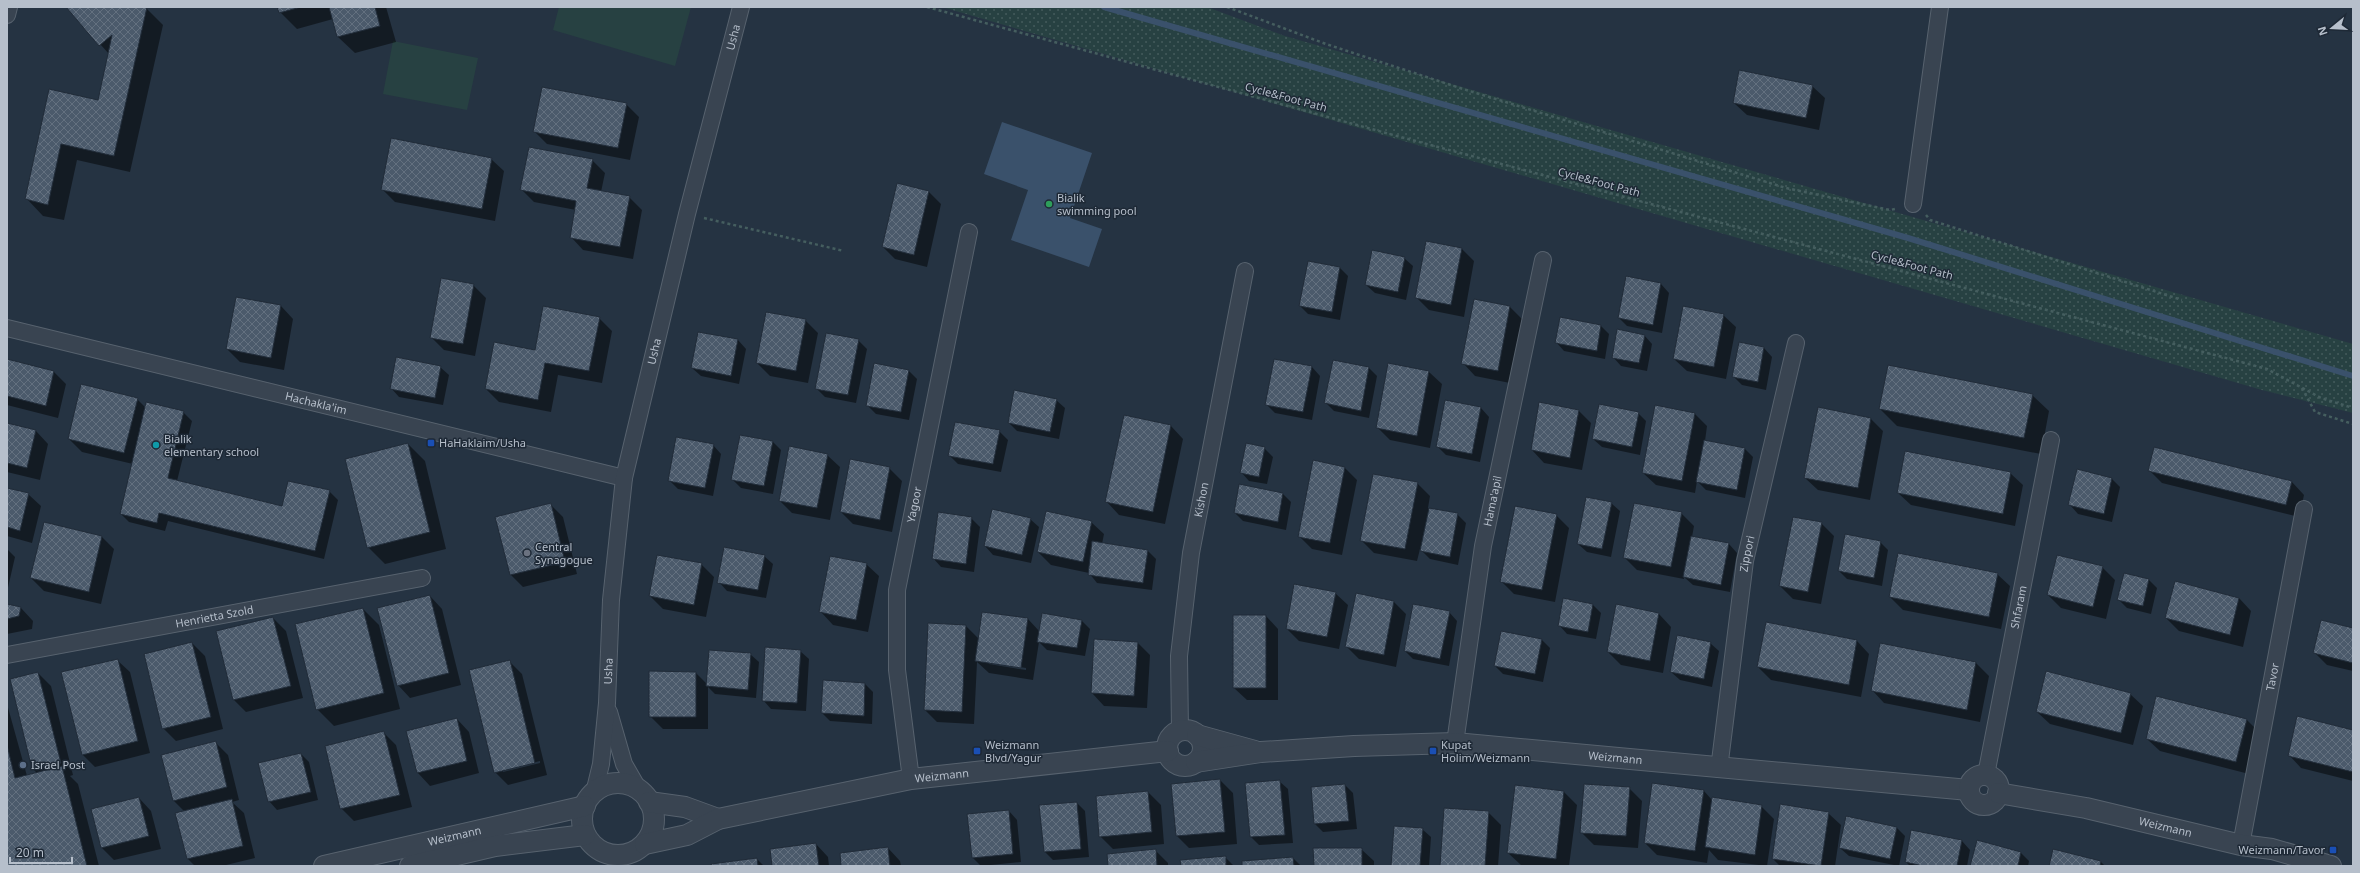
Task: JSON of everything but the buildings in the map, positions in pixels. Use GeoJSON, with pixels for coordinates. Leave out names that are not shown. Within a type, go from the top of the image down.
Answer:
{"type":"FeatureCollection","features":[{"type":"Feature","properties":{"kind":"street"},"geometry":{"type":"LineString","coordinates":[[7,15],[9,7]]}},
{"type":"Feature","properties":{"kind":"street","name":"Usha"},"geometry":{"type":"LineString","coordinates":[[589,800],[601,764],[607,703],[611,600],[624,478],[686,214],[741,7]]}},
{"type":"Feature","properties":{"kind":"street"},"geometry":{"type":"LineString","coordinates":[[1914,204],[1940,7]]}},
{"type":"Feature","properties":{"kind":"street","name":"Yagoor"},"geometry":{"type":"LineString","coordinates":[[911,779],[897,670],[897,590],[969,232]]}},
{"type":"Feature","properties":{"kind":"street","name":"Hama'apil"},"geometry":{"type":"LineString","coordinates":[[1454,743],[1483,546],[1543,260]]}},
{"type":"Feature","properties":{"kind":"street","name":"Kishon"},"geometry":{"type":"LineString","coordinates":[[1189,733],[1179,656],[1191,553],[1245,271]]}},
{"type":"Feature","properties":{"kind":"street","name":"Hachakla'im"},"geometry":{"type":"LineString","coordinates":[[7,328],[624,478]]}},
{"type":"Feature","properties":{"kind":"street","name":"Zippori"},"geometry":{"type":"LineString","coordinates":[[1719,769],[1745,561],[1796,343]]}},
{"type":"Feature","properties":{"kind":"street","name":"Shfaram"},"geometry":{"type":"LineString","coordinates":[[1986,775],[2051,440]]}},
{"type":"Feature","properties":{"kind":"street","name":"Tavor"},"geometry":{"type":"LineString","coordinates":[[2241,845],[2304,509]]}},
{"type":"Feature","properties":{"kind":"street","name":"Henrietta Szold"},"geometry":{"type":"LineString","coordinates":[[7,655],[422,578]]}},
{"type":"Feature","properties":{"kind":"street","name":"Usha"},"geometry":{"type":"LineString","coordinates":[[607,703],[624,764],[644,796]]}},
{"type":"Feature","properties":{"kind":"street"},"geometry":{"type":"LineString","coordinates":[[1189,733],[1203,746],[1202,752],[1196,762],[1190,765],[1179,764],[1174,761],[1168,751],[1172,736],[1189,733]]}},
{"type":"Feature","properties":{"kind":"street","name":"Weizmann"},"geometry":{"type":"LineString","coordinates":[[1189,733],[1261,752]]}},
{"type":"Feature","properties":{"kind":"street","name":"Weizmann"},"geometry":{"type":"LineString","coordinates":[[1196,762],[1219,760],[1261,752],[1354,746],[1454,743],[1719,769],[1969,790]]}},
{"type":"Feature","properties":{"kind":"street","name":"Weizmann"},"geometry":{"type":"LineString","coordinates":[[645,844],[687,835],[718,819],[911,779],[1168,751]]}},
{"type":"Feature","properties":{"kind":"street"},"geometry":{"type":"LineString","coordinates":[[1981,775],[1986,775],[1998,784],[1998,793],[1990,804],[1980,804],[1972,799],[1969,790],[1972,780],[1981,775]]}},
{"type":"Feature","properties":{"kind":"street"},"geometry":{"type":"LineString","coordinates":[[644,796],[654,819],[653,830],[645,844],[631,853],[621,856],[610,855],[591,844],[586,834],[582,816],[589,800],[608,785],[618,783],[629,785],[644,796],[685,807],[718,819]]}},
{"type":"Feature","properties":{"kind":"street","name":"Weizmann"},"geometry":{"type":"LineString","coordinates":[[1998,793],[2086,808],[2241,845],[2272,849],[2331,866]]}},
{"type":"Feature","properties":{"kind":"street","name":"Weizmann"},"geometry":{"type":"LineString","coordinates":[[324,866],[589,800]]}},
{"type":"Feature","properties":{"kind":"street","name":"Weizmann"},"geometry":{"type":"LineString","coordinates":[[410,866],[495,846],[586,834]]}},
{"type":"Feature","properties":{"kind":"path","name":"Cycle&Foot Path"},"geometry":{"type":"LineString","coordinates":[[927,7],[1397,136],[2267,369],[2321,398],[2353,408]]}},
{"type":"Feature","properties":{"kind":"path"},"geometry":{"type":"LineString","coordinates":[[1227,7],[1326,44],[1456,86],[1786,188],[1890,210],[1914,204],[1930,220],[2182,300]]}},
{"type":"Feature","properties":{"kind":"path"},"geometry":{"type":"LineString","coordinates":[[686,214],[844,251]]}},
{"type":"Feature","properties":{"kind":"path"},"geometry":{"type":"LineString","coordinates":[[2302,387],[2315,412],[2353,424]]}},
{"type":"Feature","properties":{"kind":"green space"},"geometry":{"type":"Polygon","coordinates":[[[559,7],[691,7],[675,66],[553,30],[559,7]]]}},
{"type":"Feature","properties":{"kind":"green space"},"geometry":{"type":"Polygon","coordinates":[[[942,7],[1207,7],[1285,36],[2353,344],[2353,413],[2262,390],[942,7]]]}},
{"type":"Feature","properties":{"kind":"green space"},"geometry":{"type":"Polygon","coordinates":[[[393,41],[478,58],[467,110],[383,94],[393,41]]]}},
{"type":"Feature","properties":{"kind":"water","name":"Bialik swimming pool"},"geometry":{"type":"Polygon","coordinates":[[[1002,122],[1092,153],[1070,218],[1102,229],[1089,267],[1011,240],[1028,190],[984,174],[1002,122]]]}},
{"type":"Feature","properties":{"kind":"waterway"},"geometry":{"type":"LineString","coordinates":[[1104,7],[1908,238],[2353,376]]}},
{"type":"Feature","properties":{"kind":"place","name":"Bialik swimming pool"},"geometry":{"type":"Point","coordinates":[1049,204]}},
{"type":"Feature","properties":{"kind":"place","name":"HaHaklaim/Usha"},"geometry":{"type":"Point","coordinates":[431,443]}},
{"type":"Feature","properties":{"kind":"place","name":"Bialik elementary school"},"geometry":{"type":"Point","coordinates":[156,445]}},
{"type":"Feature","properties":{"kind":"place","name":"Central Synagogue"},"geometry":{"type":"Point","coordinates":[527,553]}},
{"type":"Feature","properties":{"kind":"place","name":"Weizmann Blvd/Yagur"},"geometry":{"type":"Point","coordinates":[977,751]}},
{"type":"Feature","properties":{"kind":"place","name":"Kupat Holim/Weizmann"},"geometry":{"type":"Point","coordinates":[1433,751]}},
{"type":"Feature","properties":{"kind":"place","name":"Israel Post"},"geometry":{"type":"Point","coordinates":[23,765]}},
{"type":"Feature","properties":{"kind":"place","name":"Weizmann/Tavor"},"geometry":{"type":"Point","coordinates":[2333,850]}}]}
